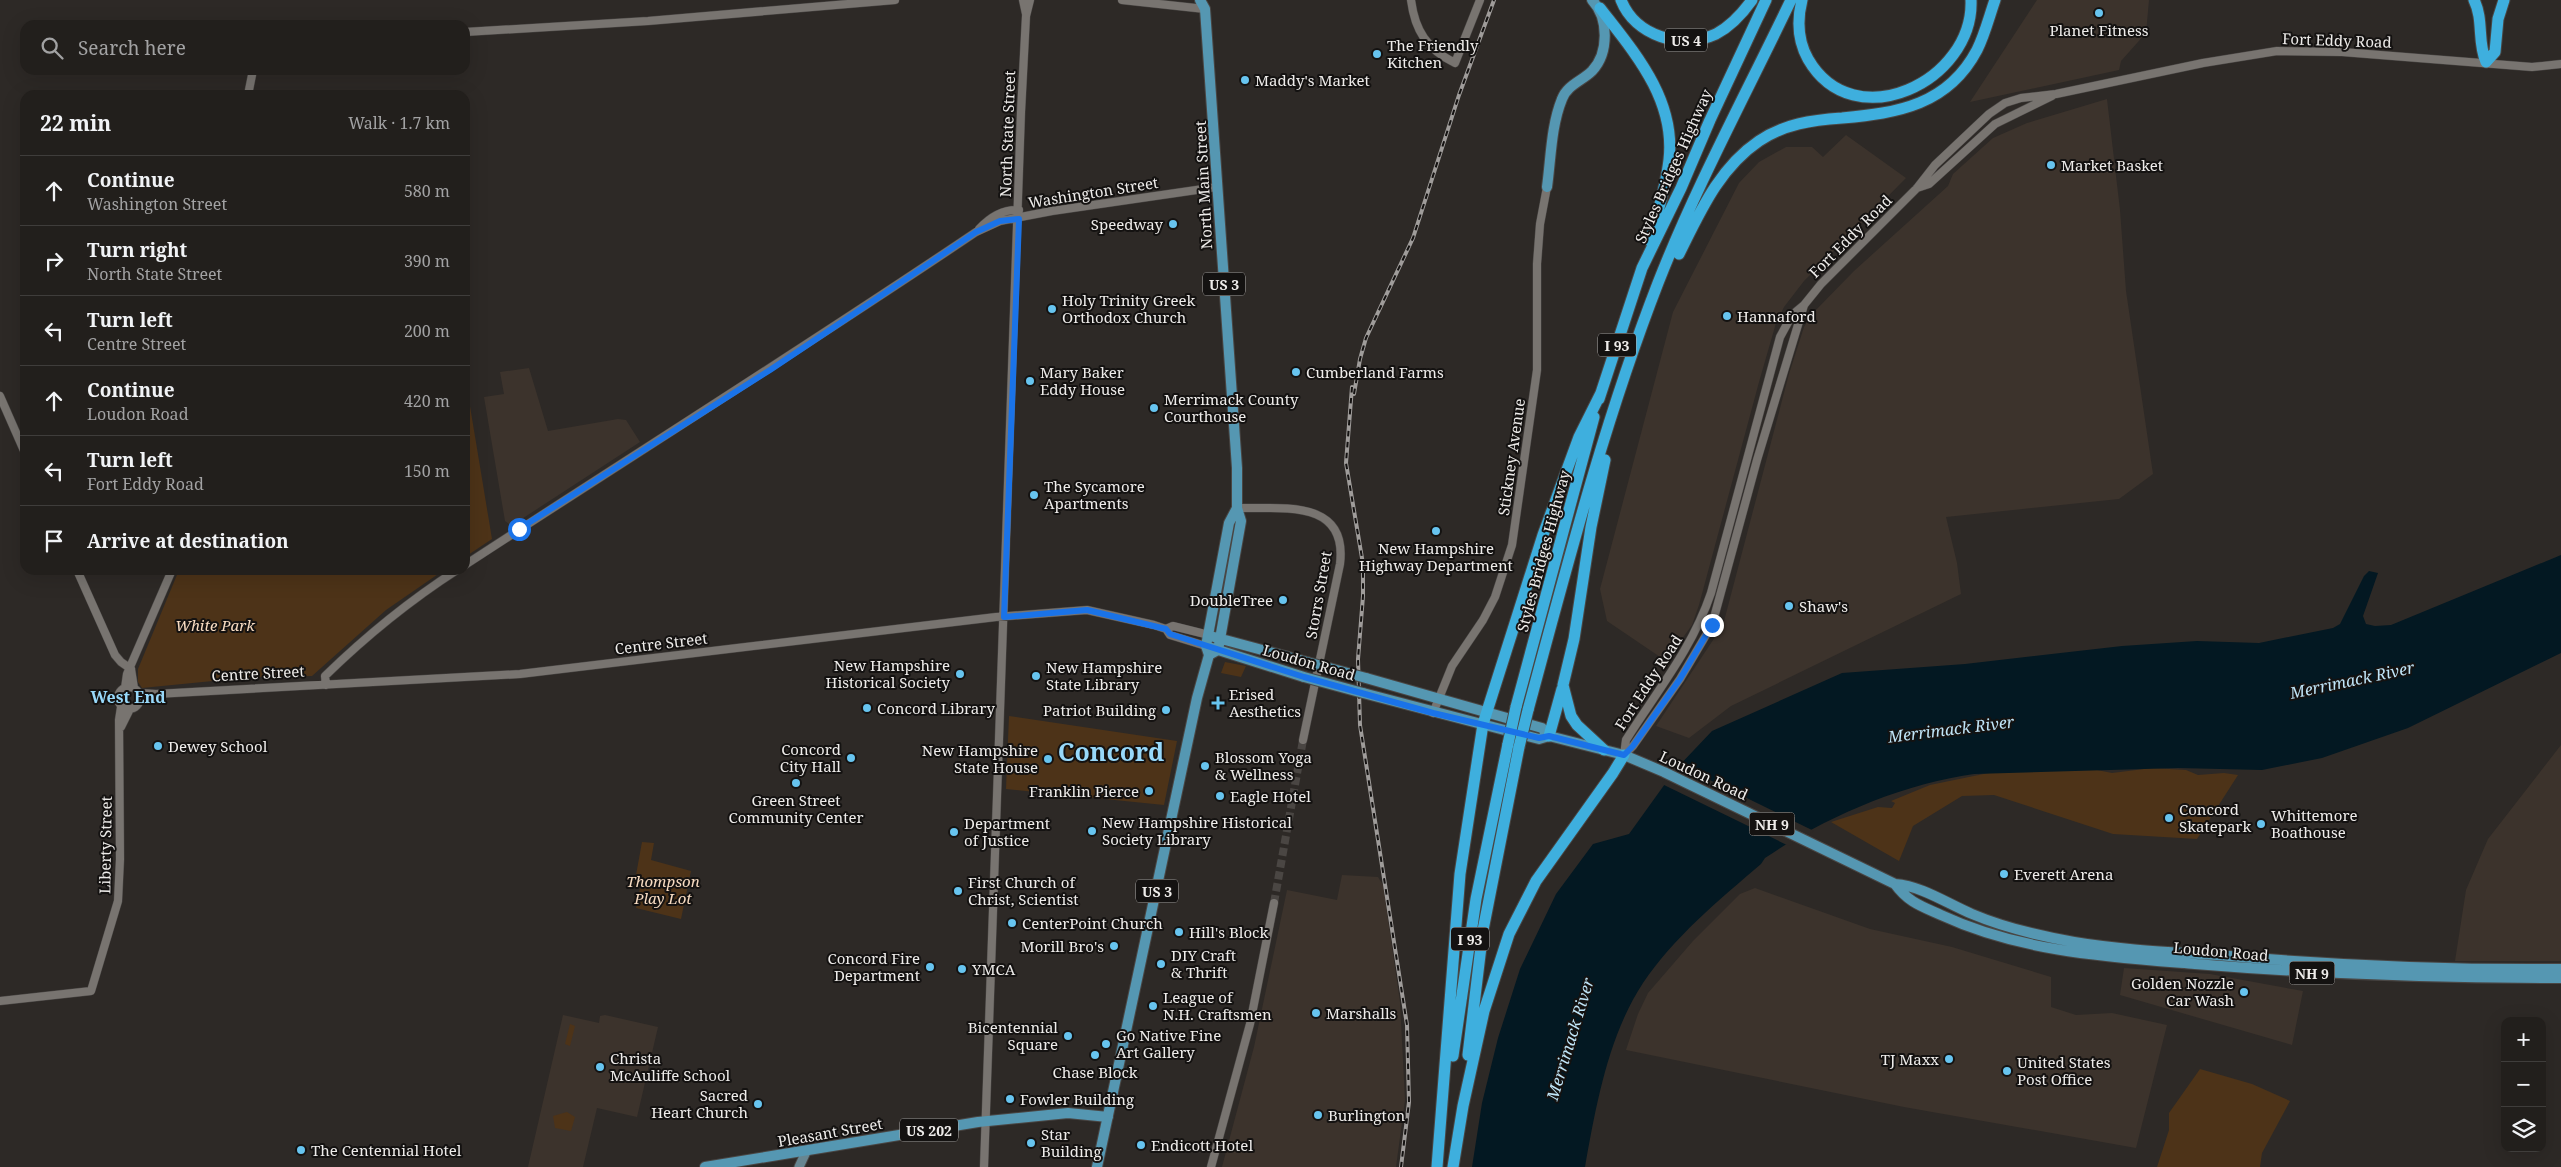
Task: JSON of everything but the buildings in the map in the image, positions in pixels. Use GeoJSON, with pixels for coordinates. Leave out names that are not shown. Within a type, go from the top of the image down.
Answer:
{"type":"FeatureCollection","features":[{"type":"Feature","properties":{"kind":"highway","name":"US 4"},"geometry":{"type":"LineString","coordinates":[[1621,0],[1629,14],[1645,29],[1660,36],[1681,40],[1702,38],[1721,31],[1740,16],[1752,0]]}},
{"type":"Feature","properties":{"kind":"highway","name":"Styles Bridges Highway"},"geometry":{"type":"LineString","coordinates":[[1463,1106],[1483,930],[1513,746],[1516,707],[1601,393],[1642,268],[1681,188],[1710,120],[1766,0]]}},
{"type":"Feature","properties":{"kind":"highway","name":"Styles Bridges Highway"},"geometry":{"type":"LineString","coordinates":[[1439,1136],[1476,899],[1513,746],[1528,710],[1569,556],[1624,378],[1659,282],[1703,180],[1791,0]]}},
{"type":"Feature","properties":{"kind":"highway"},"geometry":{"type":"LineString","coordinates":[[1802,0],[1799,23],[1800,39],[1814,68],[1824,79],[1844,92],[1875,98],[1899,93],[1921,84],[1945,64],[1963,37],[1969,22],[1971,0]]}},
{"type":"Feature","properties":{"kind":"highway"},"geometry":{"type":"LineString","coordinates":[[1659,282],[1679,254],[1723,175],[1750,148],[1766,137],[1792,125],[1894,112],[1934,96],[1946,87],[1969,63],[1981,40],[1995,0]]}},
{"type":"Feature","properties":{"kind":"highway"},"geometry":{"type":"LineString","coordinates":[[2474,0],[2481,22],[2481,51],[2486,62],[2495,52],[2498,19],[2504,0]]}},
{"type":"Feature","properties":{"kind":"highway"},"geometry":{"type":"LineString","coordinates":[[1596,4],[1653,81],[1666,118],[1670,158],[1666,182],[1642,268]]}},
{"type":"Feature","properties":{"kind":"highway"},"geometry":{"type":"LineString","coordinates":[[1549,736],[1564,685],[1574,639],[1591,527],[1624,378]]}},
{"type":"Feature","properties":{"kind":"highway"},"geometry":{"type":"LineString","coordinates":[[1439,1136],[1460,874],[1472,784],[1483,724],[1543,535],[1579,437],[1601,393]]}},
{"type":"Feature","properties":{"kind":"highway"},"geometry":{"type":"LineString","coordinates":[[1564,685],[1571,716],[1577,725],[1604,750]]}},
{"type":"Feature","properties":{"kind":"highway"},"geometry":{"type":"LineString","coordinates":[[1463,1106],[1495,972],[1522,905],[1536,881],[1624,755]]}},
{"type":"Feature","properties":{"kind":"highway","name":"I 93"},"geometry":{"type":"LineString","coordinates":[[1453,1167],[1463,1106]]}},
{"type":"Feature","properties":{"kind":"highway","name":"I 93"},"geometry":{"type":"LineString","coordinates":[[1437,1167],[1439,1136]]}},
{"type":"Feature","properties":{"kind":"main road","name":"North Main Street"},"geometry":{"type":"LineString","coordinates":[[1108,1117],[1197,698],[1211,650],[1220,639],[1240,521],[1237,508],[1231,377],[1205,3]]}},
{"type":"Feature","properties":{"kind":"main road"},"geometry":{"type":"LineString","coordinates":[[1547,187],[1557,113],[1562,97],[1566,90],[1592,71],[1605,41],[1604,27],[1596,4]]}},
{"type":"Feature","properties":{"kind":"main road","name":"North Main Street"},"geometry":{"type":"LineString","coordinates":[[1211,650],[1209,635],[1229,523],[1237,508]]}},
{"type":"Feature","properties":{"kind":"main road","name":"Centre Street"},"geometry":{"type":"LineString","coordinates":[[1209,635],[1220,639]]}},
{"type":"Feature","properties":{"kind":"main road","name":"Loudon Road"},"geometry":{"type":"LineString","coordinates":[[1220,639],[1486,711],[1542,728],[1549,736]]}},
{"type":"Feature","properties":{"kind":"main road","name":"Loudon Road"},"geometry":{"type":"LineString","coordinates":[[1211,650],[1433,713],[1539,738],[1549,736],[1624,755],[1664,772],[1895,884],[1907,885],[1974,915],[2009,927],[2081,943],[2362,966],[2443,970],[2561,970]]}},
{"type":"Feature","properties":{"kind":"main road","name":"Loudon Road"},"geometry":{"type":"LineString","coordinates":[[1895,884],[1905,898],[1972,929],[2003,939],[2057,950],[2289,972],[2368,976],[2561,978]]}},
{"type":"Feature","properties":{"kind":"main road","name":"Pleasant Street"},"geometry":{"type":"LineString","coordinates":[[705,1167],[985,1122],[1068,1112],[1108,1117]]}},
{"type":"Feature","properties":{"kind":"main road","name":"US 3"},"geometry":{"type":"LineString","coordinates":[[1098,1167],[1108,1117]]}},
{"type":"Feature","properties":{"kind":"main road"},"geometry":{"type":"LineString","coordinates":[[799,1167],[806,1152]]}},
{"type":"Feature","properties":{"kind":"street"},"geometry":{"type":"LineString","coordinates":[[470,32],[648,21],[895,0]]}},
{"type":"Feature","properties":{"kind":"street","name":"North State Street"},"geometry":{"type":"LineString","coordinates":[[1023,0],[1026,16]]}},
{"type":"Feature","properties":{"kind":"street","name":"North State Street"},"geometry":{"type":"LineString","coordinates":[[984,1167],[996,786],[1026,16],[1030,0]]}},
{"type":"Feature","properties":{"kind":"street"},"geometry":{"type":"LineString","coordinates":[[1122,0],[1205,3]]}},
{"type":"Feature","properties":{"kind":"street"},"geometry":{"type":"LineString","coordinates":[[1411,0],[1415,22],[1423,38],[1435,52],[1455,63],[1480,0]]}},
{"type":"Feature","properties":{"kind":"street","name":"Fort Eddy Road"},"geometry":{"type":"LineString","coordinates":[[1624,755],[1626,740],[1679,661],[1701,623],[1711,593],[1780,337],[1792,315],[1804,305],[1821,284],[1917,188],[1935,164],[1971,130],[2005,103],[2021,98],[2056,94],[2203,63],[2284,51],[2351,53],[2532,67],[2561,64]]}},
{"type":"Feature","properties":{"kind":"street"},"geometry":{"type":"LineString","coordinates":[[249,90],[252,75]]}},
{"type":"Feature","properties":{"kind":"street","name":"Fort Eddy Road"},"geometry":{"type":"LineString","coordinates":[[1917,188],[1930,184],[1995,124],[2056,94]]}},
{"type":"Feature","properties":{"kind":"street","name":"Washington Street"},"geometry":{"type":"LineString","coordinates":[[976,232],[1000,221],[1019,219],[1059,210],[1217,187]]}},
{"type":"Feature","properties":{"kind":"street","name":"Stickney Avenue"},"geometry":{"type":"LineString","coordinates":[[1433,713],[1452,666],[1483,620],[1495,597],[1512,545],[1538,370],[1537,264],[1540,224],[1547,187]]}},
{"type":"Feature","properties":{"kind":"street","name":"Washington Street"},"geometry":{"type":"LineString","coordinates":[[470,561],[640,450],[778,365],[976,232],[995,215],[1005,210],[1019,210]]}},
{"type":"Feature","properties":{"kind":"street","name":"Fort Eddy Road"},"geometry":{"type":"LineString","coordinates":[[1624,755],[1633,746],[1680,679],[1712,625],[1756,460],[1804,305]]}},
{"type":"Feature","properties":{"kind":"street"},"geometry":{"type":"LineString","coordinates":[[0,396],[20,442]]}},
{"type":"Feature","properties":{"kind":"street","name":"Storrs Street"},"geometry":{"type":"LineString","coordinates":[[1237,508],[1315,512],[1332,526],[1339,540],[1340,564],[1303,740]]}},
{"type":"Feature","properties":{"kind":"street"},"geometry":{"type":"LineString","coordinates":[[79,575],[115,655],[131,669],[140,702],[130,710],[121,706],[118,698],[125,688],[127,674],[131,669],[170,575]]}},
{"type":"Feature","properties":{"kind":"street"},"geometry":{"type":"LineString","coordinates":[[326,685],[325,676],[366,637],[423,592],[448,575]]}},
{"type":"Feature","properties":{"kind":"street","name":"Centre Street"},"geometry":{"type":"LineString","coordinates":[[136,691],[156,694],[520,674],[1004,617],[1087,610],[1166,629],[1173,626],[1209,635]]}},
{"type":"Feature","properties":{"kind":"street","name":"Centre Street"},"geometry":{"type":"LineString","coordinates":[[1166,629],[1170,634],[1211,650]]}},
{"type":"Feature","properties":{"kind":"street"},"geometry":{"type":"LineString","coordinates":[[125,688],[136,691]]}},
{"type":"Feature","properties":{"kind":"street","name":"Centre Street"},"geometry":{"type":"LineString","coordinates":[[140,702],[156,694]]}},
{"type":"Feature","properties":{"kind":"street","name":"Liberty Street"},"geometry":{"type":"LineString","coordinates":[[0,1001],[91,991],[118,901],[121,706]]}},
{"type":"Feature","properties":{"kind":"street","name":"Liberty Street"},"geometry":{"type":"LineString","coordinates":[[120,727],[130,710]]}},
{"type":"Feature","properties":{"kind":"street"},"geometry":{"type":"LineString","coordinates":[[1212,1167],[1250,1024],[1274,903]]}},
{"type":"Feature","properties":{"kind":"shaded area"},"geometry":{"type":"Polygon","coordinates":[[[2037,0],[2149,0],[2146,33],[2121,61],[2119,70],[1970,102],[2037,0]]]}},
{"type":"Feature","properties":{"kind":"shaded area"},"geometry":{"type":"Polygon","coordinates":[[[2107,99],[2120,210],[2126,291],[2153,474],[2119,499],[1946,517],[1957,563],[1961,594],[1731,706],[1689,738],[1656,726],[1723,625],[1789,374],[1804,327],[1813,313],[1854,271],[1948,186],[1953,174],[1993,138],[2027,123],[2107,99]]]}},
{"type":"Feature","properties":{"kind":"shaded area"},"geometry":{"type":"Polygon","coordinates":[[[1846,135],[1906,178],[1804,281],[1784,307],[1776,323],[1699,605],[1692,625],[1666,661],[1607,621],[1600,589],[1673,312],[1739,183],[1759,162],[1786,147],[1812,147],[1823,157],[1846,135]]]}},
{"type":"Feature","properties":{"kind":"shaded area"},"geometry":{"type":"Polygon","coordinates":[[[529,368],[548,431],[618,419],[626,420],[640,442],[514,524],[509,524],[505,521],[484,397],[504,394],[500,372],[529,368]]]}},
{"type":"Feature","properties":{"kind":"shaded area"},"geometry":{"type":"Polygon","coordinates":[[[2561,745],[2561,961],[2455,961],[2466,890],[2488,839],[2561,745]]]}},
{"type":"Feature","properties":{"kind":"shaded area"},"geometry":{"type":"Polygon","coordinates":[[[1342,875],[1378,877],[1383,885],[1400,1002],[1405,1100],[1396,1167],[1222,1167],[1254,1047],[1287,890],[1337,900],[1342,875]]]}},
{"type":"Feature","properties":{"kind":"shaded area"},"geometry":{"type":"Polygon","coordinates":[[[1755,888],[1870,929],[1952,947],[2051,977],[2051,1007],[2076,1015],[2112,1013],[2167,1025],[2136,1148],[1904,1107],[1626,1050],[1638,1014],[1648,993],[1693,941],[1740,894],[1755,888]]]}},
{"type":"Feature","properties":{"kind":"shaded area"},"geometry":{"type":"Polygon","coordinates":[[[2124,968],[2210,974],[2303,991],[2292,1045],[2120,995],[2124,968]]]}},
{"type":"Feature","properties":{"kind":"shaded area","name":"Christa McAuliffe School"},"geometry":{"type":"Polygon","coordinates":[[[563,1015],[599,1023],[600,1016],[605,1015],[658,1027],[637,1117],[597,1108],[583,1167],[528,1167],[563,1015]]]}},
{"type":"Feature","properties":{"kind":"green space"},"geometry":{"type":"Polygon","coordinates":[[[470,406],[492,539],[470,554],[470,406]]]}},
{"type":"Feature","properties":{"kind":"green space","name":"White Park"},"geometry":{"type":"Polygon","coordinates":[[[177,575],[437,575],[386,610],[312,676],[253,677],[142,688],[138,682],[138,669],[177,575]]]}},
{"type":"Feature","properties":{"kind":"green space"},"geometry":{"type":"Polygon","coordinates":[[[1225,662],[1246,666],[1241,677],[1221,673],[1225,662]]]}},
{"type":"Feature","properties":{"kind":"green space"},"geometry":{"type":"Polygon","coordinates":[[[1009,716],[1177,741],[1164,805],[1006,789],[1009,716]]]}},
{"type":"Feature","properties":{"kind":"green space"},"geometry":{"type":"Polygon","coordinates":[[[2152,768],[2186,770],[2198,775],[2224,773],[2238,775],[2197,839],[2113,834],[1994,795],[1962,796],[1913,826],[1899,861],[1831,822],[1878,807],[1892,808],[1895,803],[1891,801],[1930,785],[2003,770],[2092,769],[2112,773],[2152,768]]]}},
{"type":"Feature","properties":{"kind":"green space","name":"Thompson Play Lot"},"geometry":{"type":"Polygon","coordinates":[[[642,842],[654,843],[651,860],[691,871],[681,919],[636,908],[640,888],[634,886],[642,842]]]}},
{"type":"Feature","properties":{"kind":"green space"},"geometry":{"type":"Polygon","coordinates":[[[570,1024],[575,1026],[570,1046],[565,1044],[570,1024]]]}},
{"type":"Feature","properties":{"kind":"green space"},"geometry":{"type":"Polygon","coordinates":[[[2200,1069],[2252,1084],[2290,1101],[2262,1153],[2260,1167],[2157,1167],[2169,1130],[2169,1113],[2200,1069]]]}},
{"type":"Feature","properties":{"kind":"green space"},"geometry":{"type":"Polygon","coordinates":[[[567,1112],[575,1117],[571,1131],[555,1128],[553,1116],[567,1112]]]}},
{"type":"Feature","properties":{"kind":"water","name":"Merrimack River"},"geometry":{"type":"Polygon","coordinates":[[[2561,555],[2561,653],[2408,728],[2322,758],[2262,770],[2178,768],[1974,774],[1947,779],[1892,794],[1865,804],[1788,843],[1765,858],[1761,864],[1713,905],[1669,950],[1643,983],[1631,1004],[1612,1048],[1599,1096],[1585,1167],[1472,1167],[1482,1103],[1498,1038],[1520,969],[1556,894],[1593,844],[1629,834],[1675,770],[1712,731],[1842,673],[1965,664],[2122,646],[2197,641],[2259,643],[2333,628],[2340,624],[2364,576],[2369,571],[2378,573],[2363,616],[2366,624],[2375,626],[2391,625],[2561,555]]]}},
{"type":"Feature","properties":{"kind":"pier"},"geometry":{"type":"Polygon","coordinates":[[[1677,764],[1814,831],[1789,846],[1662,784],[1677,764]]]}},
{"type":"Feature","properties":{"kind":"tunnel"},"geometry":{"type":"LineString","coordinates":[[1274,903],[1303,740]]}},
{"type":"Feature","properties":{"kind":"railway"},"geometry":{"type":"LineString","coordinates":[[1354,394],[1366,338],[1413,238],[1459,95],[1494,0]]}},
{"type":"Feature","properties":{"kind":"railway"},"geometry":{"type":"LineString","coordinates":[[1352,387],[1346,463],[1363,564],[1363,596],[1358,659],[1360,725],[1407,1025],[1409,1102],[1401,1167]]}},
{"type":"Feature","properties":{"kind":"place","name":"Planet Fitness"},"geometry":{"type":"Point","coordinates":[2099,13]}},
{"type":"Feature","properties":{"kind":"place","name":"The Friendly Kitchen"},"geometry":{"type":"Point","coordinates":[1377,54]}},
{"type":"Feature","properties":{"kind":"place","name":"Maddy's Market"},"geometry":{"type":"Point","coordinates":[1245,80]}},
{"type":"Feature","properties":{"kind":"place","name":"Market Basket"},"geometry":{"type":"Point","coordinates":[2051,165]}},
{"type":"Feature","properties":{"kind":"place","name":"Speedway"},"geometry":{"type":"Point","coordinates":[1173,224]}},
{"type":"Feature","properties":{"kind":"place","name":"Holy Trinity Greek Orthodox Church"},"geometry":{"type":"Point","coordinates":[1052,309]}},
{"type":"Feature","properties":{"kind":"place","name":"Hannaford"},"geometry":{"type":"Point","coordinates":[1727,316]}},
{"type":"Feature","properties":{"kind":"place","name":"Cumberland Farms"},"geometry":{"type":"Point","coordinates":[1296,372]}},
{"type":"Feature","properties":{"kind":"place","name":"Mary Baker Eddy House"},"geometry":{"type":"Point","coordinates":[1030,381]}},
{"type":"Feature","properties":{"kind":"place","name":"Merrimack County Courthouse"},"geometry":{"type":"Point","coordinates":[1154,408]}},
{"type":"Feature","properties":{"kind":"place","name":"The Sycamore Apartments"},"geometry":{"type":"Point","coordinates":[1034,495]}},
{"type":"Feature","properties":{"kind":"place","name":"New Hampshire Highway Department"},"geometry":{"type":"Point","coordinates":[1436,531]}},
{"type":"Feature","properties":{"kind":"place","name":"DoubleTree"},"geometry":{"type":"Point","coordinates":[1283,600]}},
{"type":"Feature","properties":{"kind":"place","name":"Shaw's"},"geometry":{"type":"Point","coordinates":[1789,606]}},
{"type":"Feature","properties":{"kind":"place","name":"New Hampshire Historical Society"},"geometry":{"type":"Point","coordinates":[960,674]}},
{"type":"Feature","properties":{"kind":"place","name":"New Hampshire State Library"},"geometry":{"type":"Point","coordinates":[1036,676]}},
{"type":"Feature","properties":{"kind":"place","name":"Erised Aesthetics"},"geometry":{"type":"Point","coordinates":[1218,703]}},
{"type":"Feature","properties":{"kind":"place","name":"Concord Library"},"geometry":{"type":"Point","coordinates":[867,708]}},
{"type":"Feature","properties":{"kind":"place","name":"Patriot Building"},"geometry":{"type":"Point","coordinates":[1166,710]}},
{"type":"Feature","properties":{"kind":"place","name":"Dewey School"},"geometry":{"type":"Point","coordinates":[158,746]}},
{"type":"Feature","properties":{"kind":"place","name":"Concord City Hall"},"geometry":{"type":"Point","coordinates":[851,758]}},
{"type":"Feature","properties":{"kind":"place","name":"New Hampshire State House"},"geometry":{"type":"Point","coordinates":[1048,759]}},
{"type":"Feature","properties":{"kind":"place","name":"Blossom Yoga & Wellness"},"geometry":{"type":"Point","coordinates":[1205,766]}},
{"type":"Feature","properties":{"kind":"place","name":"Green Street Community Center"},"geometry":{"type":"Point","coordinates":[796,783]}},
{"type":"Feature","properties":{"kind":"place","name":"Franklin Pierce"},"geometry":{"type":"Point","coordinates":[1149,791]}},
{"type":"Feature","properties":{"kind":"place","name":"Eagle Hotel"},"geometry":{"type":"Point","coordinates":[1220,796]}},
{"type":"Feature","properties":{"kind":"place","name":"Concord Skatepark"},"geometry":{"type":"Point","coordinates":[2169,818]}},
{"type":"Feature","properties":{"kind":"place","name":"Whittemore Boathouse"},"geometry":{"type":"Point","coordinates":[2261,824]}},
{"type":"Feature","properties":{"kind":"place","name":"New Hampshire Historical Society Library"},"geometry":{"type":"Point","coordinates":[1092,831]}},
{"type":"Feature","properties":{"kind":"place","name":"Department of Justice"},"geometry":{"type":"Point","coordinates":[954,832]}},
{"type":"Feature","properties":{"kind":"place","name":"Everett Arena"},"geometry":{"type":"Point","coordinates":[2004,874]}},
{"type":"Feature","properties":{"kind":"place","name":"First Church of Christ, Scientist"},"geometry":{"type":"Point","coordinates":[958,891]}},
{"type":"Feature","properties":{"kind":"place","name":"CenterPoint Church"},"geometry":{"type":"Point","coordinates":[1012,923]}},
{"type":"Feature","properties":{"kind":"place","name":"Hill's Block"},"geometry":{"type":"Point","coordinates":[1179,932]}},
{"type":"Feature","properties":{"kind":"place","name":"Morill Bro's"},"geometry":{"type":"Point","coordinates":[1114,946]}},
{"type":"Feature","properties":{"kind":"place","name":"DIY Craft & Thrift"},"geometry":{"type":"Point","coordinates":[1161,964]}},
{"type":"Feature","properties":{"kind":"place","name":"Concord Fire Department"},"geometry":{"type":"Point","coordinates":[930,967]}},
{"type":"Feature","properties":{"kind":"place","name":"YMCA"},"geometry":{"type":"Point","coordinates":[962,969]}},
{"type":"Feature","properties":{"kind":"place","name":"Golden Nozzle Car Wash"},"geometry":{"type":"Point","coordinates":[2244,992]}},
{"type":"Feature","properties":{"kind":"place","name":"League of N.H. Craftsmen"},"geometry":{"type":"Point","coordinates":[1153,1006]}},
{"type":"Feature","properties":{"kind":"place","name":"Marshalls"},"geometry":{"type":"Point","coordinates":[1316,1013]}},
{"type":"Feature","properties":{"kind":"place","name":"Bicentennial Square"},"geometry":{"type":"Point","coordinates":[1068,1036]}},
{"type":"Feature","properties":{"kind":"place","name":"Go Native Fine Art Gallery"},"geometry":{"type":"Point","coordinates":[1106,1044]}},
{"type":"Feature","properties":{"kind":"place","name":"Chase Block"},"geometry":{"type":"Point","coordinates":[1095,1055]}},
{"type":"Feature","properties":{"kind":"place","name":"TJ Maxx"},"geometry":{"type":"Point","coordinates":[1949,1059]}},
{"type":"Feature","properties":{"kind":"place","name":"Christa McAuliffe School"},"geometry":{"type":"Point","coordinates":[600,1067]}},
{"type":"Feature","properties":{"kind":"place","name":"United States Post Office"},"geometry":{"type":"Point","coordinates":[2007,1071]}},
{"type":"Feature","properties":{"kind":"place","name":"Fowler Building"},"geometry":{"type":"Point","coordinates":[1010,1099]}},
{"type":"Feature","properties":{"kind":"place","name":"Sacred Heart Church"},"geometry":{"type":"Point","coordinates":[758,1104]}},
{"type":"Feature","properties":{"kind":"place","name":"Burlington"},"geometry":{"type":"Point","coordinates":[1318,1115]}},
{"type":"Feature","properties":{"kind":"place","name":"Star Building"},"geometry":{"type":"Point","coordinates":[1031,1143]}},
{"type":"Feature","properties":{"kind":"place","name":"Endicott Hotel"},"geometry":{"type":"Point","coordinates":[1141,1145]}},
{"type":"Feature","properties":{"kind":"place","name":"The Centennial Hotel"},"geometry":{"type":"Point","coordinates":[301,1150]}},
{"type":"Feature","properties":{"kind":"district","name":"West End"},"geometry":{"type":"Point","coordinates":[128,697]}},
{"type":"Feature","properties":{"kind":"district","name":"Concord"},"geometry":{"type":"Point","coordinates":[1111,751]}},
{"type":"Feature","properties":{"kind":"route"},"geometry":{"type":"LineString","coordinates":[[519,529],[640,450],[708,410],[770,370],[976,232],[1000,221],[1019,219],[1006,511],[1004,617],[1087,610],[1166,629],[1170,634],[1255,662],[1433,713],[1539,738],[1549,736],[1624,755],[1633,746],[1680,679],[1712,625]]}}]}
